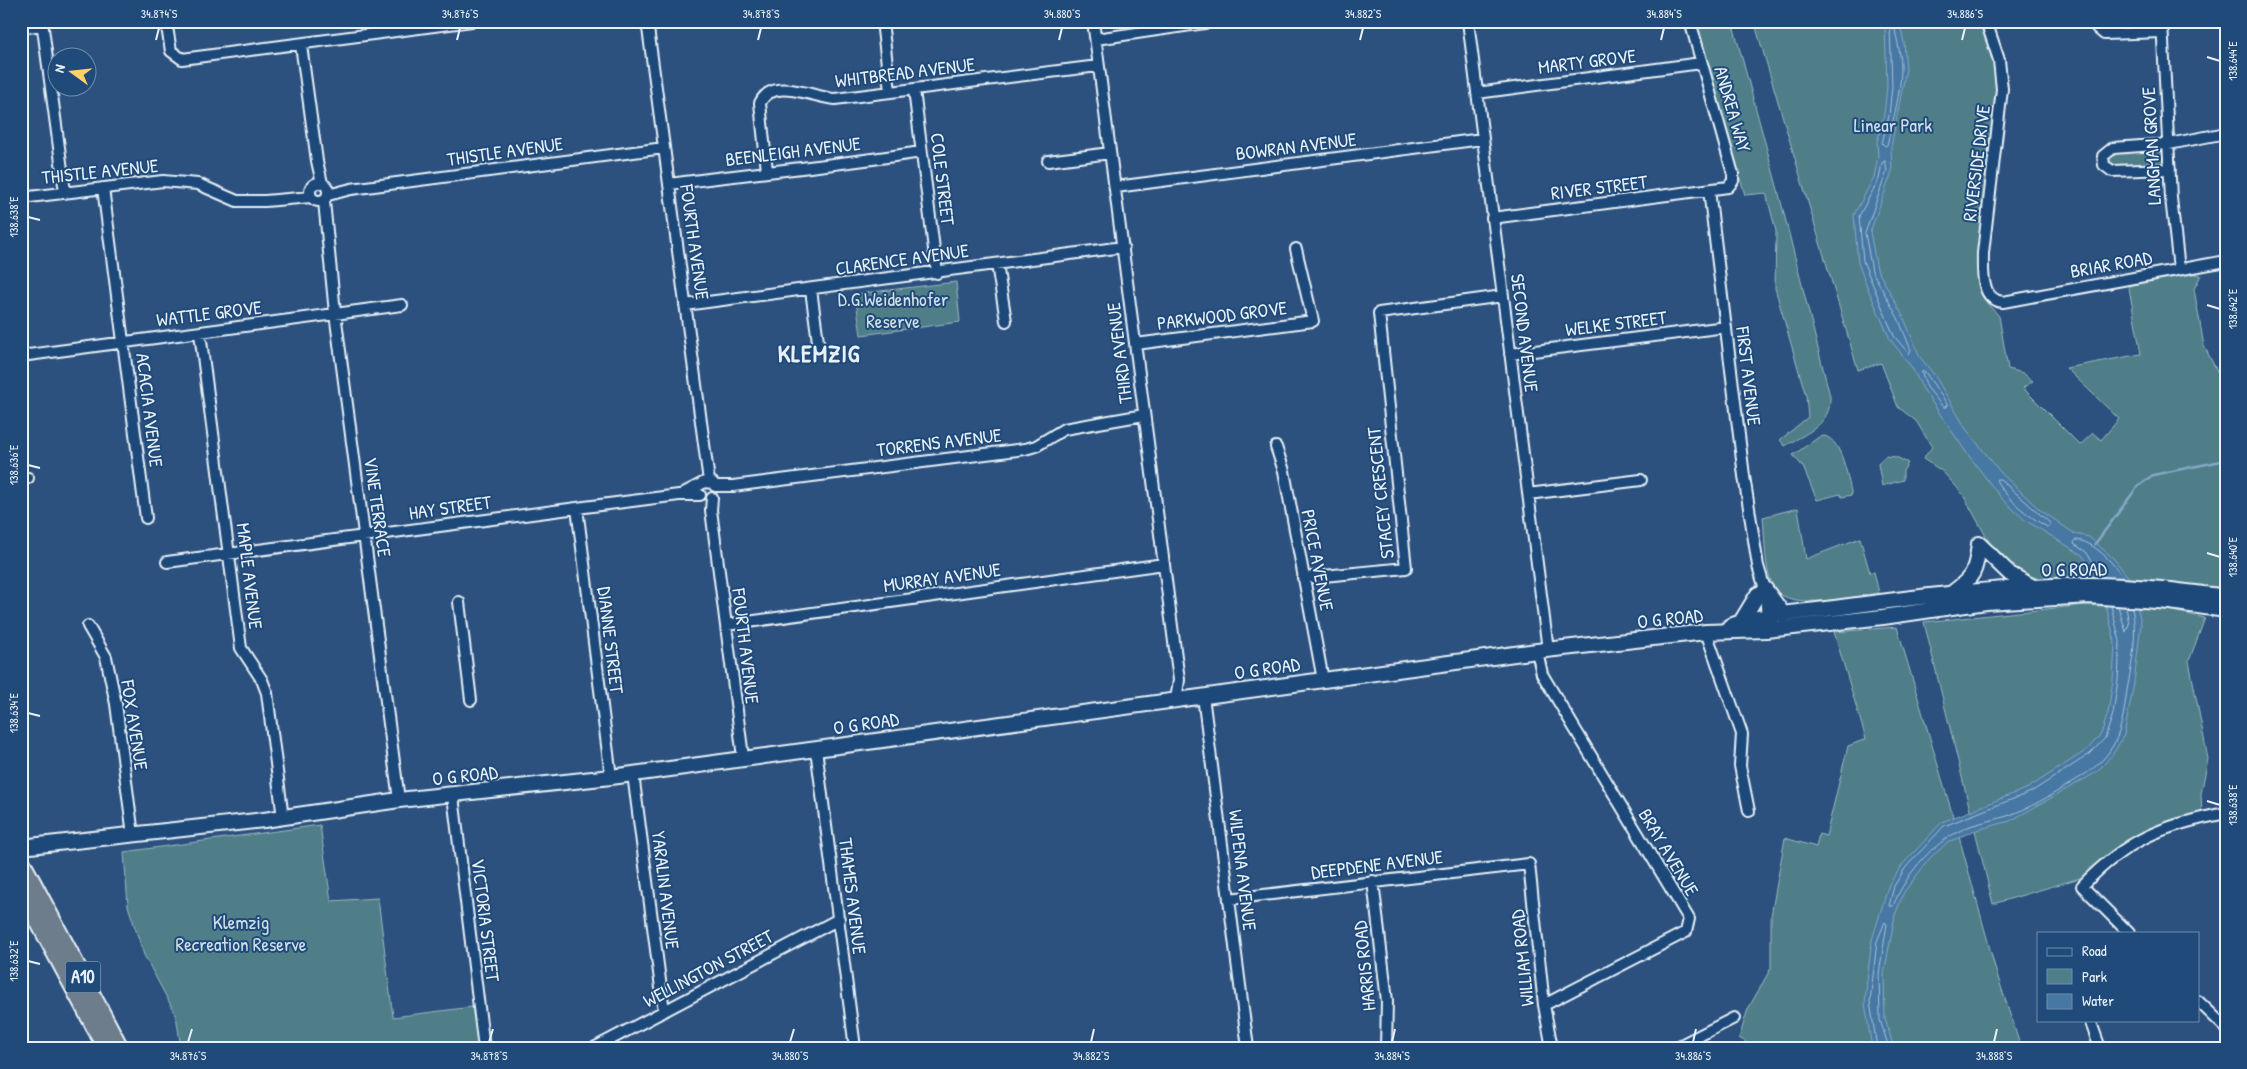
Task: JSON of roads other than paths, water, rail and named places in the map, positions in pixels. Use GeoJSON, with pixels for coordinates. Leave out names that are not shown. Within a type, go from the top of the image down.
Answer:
{"type":"FeatureCollection","features":[{"type":"Feature","properties":{"kind":"highway","name":"A10"},"geometry":{"type":"LineString","coordinates":[[21,861],[120,1048]]}},
{"type":"Feature","properties":{"kind":"highway","name":"A10"},"geometry":{"type":"LineString","coordinates":[[21,889],[106,1048]]}},
{"type":"Feature","properties":{"kind":"main road"},"geometry":{"type":"LineString","coordinates":[[1951,593],[1969,580],[1976,567],[1978,544],[2010,574],[2036,588]]}},
{"type":"Feature","properties":{"kind":"main road","name":"O G ROAD"},"geometry":{"type":"LineString","coordinates":[[1711,632],[1741,622],[1883,617],[1924,611],[2036,588],[2226,597]]}},
{"type":"Feature","properties":{"kind":"main road","name":"O G ROAD"},"geometry":{"type":"LineString","coordinates":[[21,846],[284,818],[399,800],[453,796],[611,777],[743,757],[816,749],[1542,651],[1711,632],[1765,622],[1784,615],[1920,596],[1951,593],[1993,596],[2090,591]]}},
{"type":"Feature","properties":{"kind":"main road"},"geometry":{"type":"LineString","coordinates":[[1741,622],[1761,592],[1784,615]]}},
{"type":"Feature","properties":{"kind":"main road","name":"O G ROAD"},"geometry":{"type":"LineString","coordinates":[[2165,595],[2226,610]]}},
{"type":"Feature","properties":{"kind":"street"},"geometry":{"type":"LineString","coordinates":[[166,21],[172,50],[182,59],[301,44],[424,25],[472,21]]}},
{"type":"Feature","properties":{"kind":"street","name":"FOURTH AVENUE"},"geometry":{"type":"LineString","coordinates":[[647,21],[743,757]]}},
{"type":"Feature","properties":{"kind":"street"},"geometry":{"type":"LineString","coordinates":[[882,21],[890,91]]}},
{"type":"Feature","properties":{"kind":"street","name":"THIRD AVENUE"},"geometry":{"type":"LineString","coordinates":[[1093,21],[1179,680],[1176,700]]}},
{"type":"Feature","properties":{"kind":"street"},"geometry":{"type":"LineString","coordinates":[[1096,39],[1218,21]]}},
{"type":"Feature","properties":{"kind":"street","name":"SECOND AVENUE"},"geometry":{"type":"LineString","coordinates":[[1468,21],[1528,494],[1542,651]]}},
{"type":"Feature","properties":{"kind":"street","name":"ANDREA WAY"},"geometry":{"type":"LineString","coordinates":[[1690,21],[1733,174],[1732,181],[1728,187],[1709,190]]}},
{"type":"Feature","properties":{"kind":"street","name":"RIVERSIDE DRIVE"},"geometry":{"type":"LineString","coordinates":[[1986,21],[1999,60],[2002,89],[1985,232],[1983,279],[1991,296],[2003,302]]}},
{"type":"Feature","properties":{"kind":"street"},"geometry":{"type":"LineString","coordinates":[[2096,21],[2097,28],[2104,34],[2162,32]]}},
{"type":"Feature","properties":{"kind":"street","name":"LANGMAN GROVE"},"geometry":{"type":"LineString","coordinates":[[2162,21],[2168,144],[2179,269]]}},
{"type":"Feature","properties":{"kind":"street"},"geometry":{"type":"LineString","coordinates":[[21,28],[42,23],[65,192]]}},
{"type":"Feature","properties":{"kind":"street","name":"VINE TERRACE"},"geometry":{"type":"LineString","coordinates":[[301,44],[317,161],[319,192],[324,218],[334,314],[399,800]]}},
{"type":"Feature","properties":{"kind":"street","name":"MARTY GROVE"},"geometry":{"type":"LineString","coordinates":[[1477,92],[1702,64]]}},
{"type":"Feature","properties":{"kind":"street","name":"WHITBREAD AVENUE"},"geometry":{"type":"LineString","coordinates":[[767,171],[760,103],[762,97],[770,92],[792,90],[835,99],[1098,66]]}},
{"type":"Feature","properties":{"kind":"street","name":"COLE STREET"},"geometry":{"type":"LineString","coordinates":[[914,90],[937,272]]}},
{"type":"Feature","properties":{"kind":"street"},"geometry":{"type":"LineString","coordinates":[[2170,169],[2112,170],[2104,165],[2103,160],[2105,153],[2113,148],[2168,144],[2226,132]]}},
{"type":"Feature","properties":{"kind":"street","name":"BOWRAN AVENUE"},"geometry":{"type":"LineString","coordinates":[[1116,187],[1482,139]]}},
{"type":"Feature","properties":{"kind":"street","name":"THISTLE AVENUE"},"geometry":{"type":"LineString","coordinates":[[21,198],[163,181],[188,182],[237,201],[265,202],[319,192],[664,148]]}},
{"type":"Feature","properties":{"kind":"street","name":"BEENLEIGH AVENUE"},"geometry":{"type":"LineString","coordinates":[[669,184],[767,171],[844,164],[921,152]]}},
{"type":"Feature","properties":{"kind":"street"},"geometry":{"type":"LineString","coordinates":[[1048,161],[1110,153]]}},
{"type":"Feature","properties":{"kind":"street","name":"ACACIA AVENUE"},"geometry":{"type":"LineString","coordinates":[[103,188],[146,518]]}},
{"type":"Feature","properties":{"kind":"street","name":"RIVER STREET"},"geometry":{"type":"LineString","coordinates":[[1492,218],[1709,190]]}},
{"type":"Feature","properties":{"kind":"street","name":"FIRST AVENUE"},"geometry":{"type":"LineString","coordinates":[[1709,190],[1765,622]]}},
{"type":"Feature","properties":{"kind":"street","name":"CLARENCE AVENUE"},"geometry":{"type":"LineString","coordinates":[[685,305],[811,290],[1123,247]]}},
{"type":"Feature","properties":{"kind":"street","name":"PARKWOOD GROVE"},"geometry":{"type":"LineString","coordinates":[[1136,344],[1313,321],[1296,249]]}},
{"type":"Feature","properties":{"kind":"street","name":"BRIAR ROAD"},"geometry":{"type":"LineString","coordinates":[[2003,302],[2226,261]]}},
{"type":"Feature","properties":{"kind":"street"},"geometry":{"type":"LineString","coordinates":[[997,264],[1006,321]]}},
{"type":"Feature","properties":{"kind":"street"},"geometry":{"type":"LineString","coordinates":[[811,290],[819,350]]}},
{"type":"Feature","properties":{"kind":"street","name":"STACEY CRESCENT"},"geometry":{"type":"LineString","coordinates":[[1303,578],[1406,568],[1379,313],[1503,296]]}},
{"type":"Feature","properties":{"kind":"street","name":"WATTLE GROVE"},"geometry":{"type":"LineString","coordinates":[[21,356],[402,305]]}},
{"type":"Feature","properties":{"kind":"street","name":"WELKE STREET"},"geometry":{"type":"LineString","coordinates":[[1510,354],[1726,327]]}},
{"type":"Feature","properties":{"kind":"street","name":"MAPLE AVENUE"},"geometry":{"type":"LineString","coordinates":[[200,333],[241,648],[262,680],[267,693],[284,818]]}},
{"type":"Feature","properties":{"kind":"street","name":"TORRENS AVENUE"},"geometry":{"type":"LineString","coordinates":[[707,490],[1026,449],[1036,446],[1064,429],[1144,415]]}},
{"type":"Feature","properties":{"kind":"street","name":"PRICE AVENUE"},"geometry":{"type":"LineString","coordinates":[[1276,447],[1284,471],[1324,680]]}},
{"type":"Feature","properties":{"kind":"street"},"geometry":{"type":"LineString","coordinates":[[1528,494],[1641,480]]}},
{"type":"Feature","properties":{"kind":"street","name":"HAY STREET"},"geometry":{"type":"LineString","coordinates":[[167,562],[707,490]]}},
{"type":"Feature","properties":{"kind":"street","name":"DIANNE STREET"},"geometry":{"type":"LineString","coordinates":[[577,508],[611,777]]}},
{"type":"Feature","properties":{"kind":"street","name":"MURRAY AVENUE"},"geometry":{"type":"LineString","coordinates":[[726,625],[1164,564]]}},
{"type":"Feature","properties":{"kind":"street"},"geometry":{"type":"LineString","coordinates":[[459,602],[471,700]]}},
{"type":"Feature","properties":{"kind":"street","name":"FOX AVENUE"},"geometry":{"type":"LineString","coordinates":[[88,626],[106,657],[116,704],[133,835]]}},
{"type":"Feature","properties":{"kind":"street"},"geometry":{"type":"LineString","coordinates":[[1711,632],[1742,734],[1740,766],[1749,811]]}},
{"type":"Feature","properties":{"kind":"street","name":"BRAY AVENUE"},"geometry":{"type":"LineString","coordinates":[[1542,651],[1542,674],[1689,919],[1686,932],[1544,1005]]}},
{"type":"Feature","properties":{"kind":"street","name":"THIRD AVENUE"},"geometry":{"type":"LineString","coordinates":[[1179,680],[1197,697]]}},
{"type":"Feature","properties":{"kind":"street","name":"WILPENA AVENUE"},"geometry":{"type":"LineString","coordinates":[[1197,697],[1229,899],[1248,1048]]}},
{"type":"Feature","properties":{"kind":"street","name":"THAMES AVENUE"},"geometry":{"type":"LineString","coordinates":[[816,749],[855,1048]]}},
{"type":"Feature","properties":{"kind":"street","name":"YARALIN AVENUE"},"geometry":{"type":"LineString","coordinates":[[633,774],[664,1011]]}},
{"type":"Feature","properties":{"kind":"street","name":"VICTORIA STREET"},"geometry":{"type":"LineString","coordinates":[[453,796],[484,1048]]}},
{"type":"Feature","properties":{"kind":"street"},"geometry":{"type":"LineString","coordinates":[[2128,932],[2082,886],[2112,856],[2138,840],[2182,822],[2226,813]]}},
{"type":"Feature","properties":{"kind":"street","name":"WILLIAM ROAD"},"geometry":{"type":"LineString","coordinates":[[1529,864],[1544,1005],[1552,1048]]}},
{"type":"Feature","properties":{"kind":"street","name":"DEEPDENE AVENUE"},"geometry":{"type":"LineString","coordinates":[[1229,899],[1529,864]]}},
{"type":"Feature","properties":{"kind":"street","name":"HARRIS ROAD"},"geometry":{"type":"LineString","coordinates":[[1373,881],[1387,1001],[1386,1048]]}},
{"type":"Feature","properties":{"kind":"street","name":"WELLINGTON STREET"},"geometry":{"type":"LineString","coordinates":[[594,1048],[839,919]]}},
{"type":"Feature","properties":{"kind":"street"},"geometry":{"type":"LineString","coordinates":[[2200,1003],[2226,1028]]}},
{"type":"Feature","properties":{"kind":"street"},"geometry":{"type":"LineString","coordinates":[[1675,1048],[1734,1018]]}},
{"type":"Feature","properties":{"kind":"street"},"geometry":{"type":"LineString","coordinates":[[2091,1022],[2100,1048]]}},
{"type":"Feature","properties":{"kind":"water"},"geometry":{"type":"Polygon","coordinates":[[[1882,21],[1899,21],[1904,42],[1906,69],[1891,147],[1892,172],[1870,232],[1877,269],[1903,316],[1920,357],[1935,376],[1966,429],[2001,473],[2039,509],[2075,534],[2089,537],[2114,559],[2132,582],[2141,623],[2134,683],[2124,735],[2113,754],[2097,772],[2010,821],[1973,831],[1947,843],[1930,858],[1904,892],[1895,915],[1884,974],[1885,1019],[1894,1048],[1872,1048],[1865,1003],[1872,940],[1889,884],[1903,864],[1942,822],[2028,788],[2087,750],[2101,734],[2108,713],[2113,680],[2115,642],[2098,575],[2082,555],[2025,520],[2002,499],[1966,452],[1923,389],[1912,368],[1890,339],[1858,263],[1854,215],[1874,177],[1878,157],[1877,142],[1884,115],[1887,86],[1885,26],[1882,21]]]}},
{"type":"Feature","properties":{"kind":"waterway"},"geometry":{"type":"LineString","coordinates":[[2095,544],[2138,486],[2153,475],[2226,460]]}},
{"type":"Feature","properties":{"kind":"district","name":"KLEMZIG"},"geometry":{"type":"Point","coordinates":[819,354]}},
{"type":"Feature","properties":{"kind":"park label","name":"Linear Park"},"geometry":{"type":"Point","coordinates":[1893,125]}},
{"type":"Feature","properties":{"kind":"park label","name":"D.G.Weidenhofer Reserve"},"geometry":{"type":"Point","coordinates":[893,310]}},
{"type":"Feature","properties":{"kind":"park label","name":"Klemzig Recreation Reserve"},"geometry":{"type":"Point","coordinates":[241,933]}}]}
